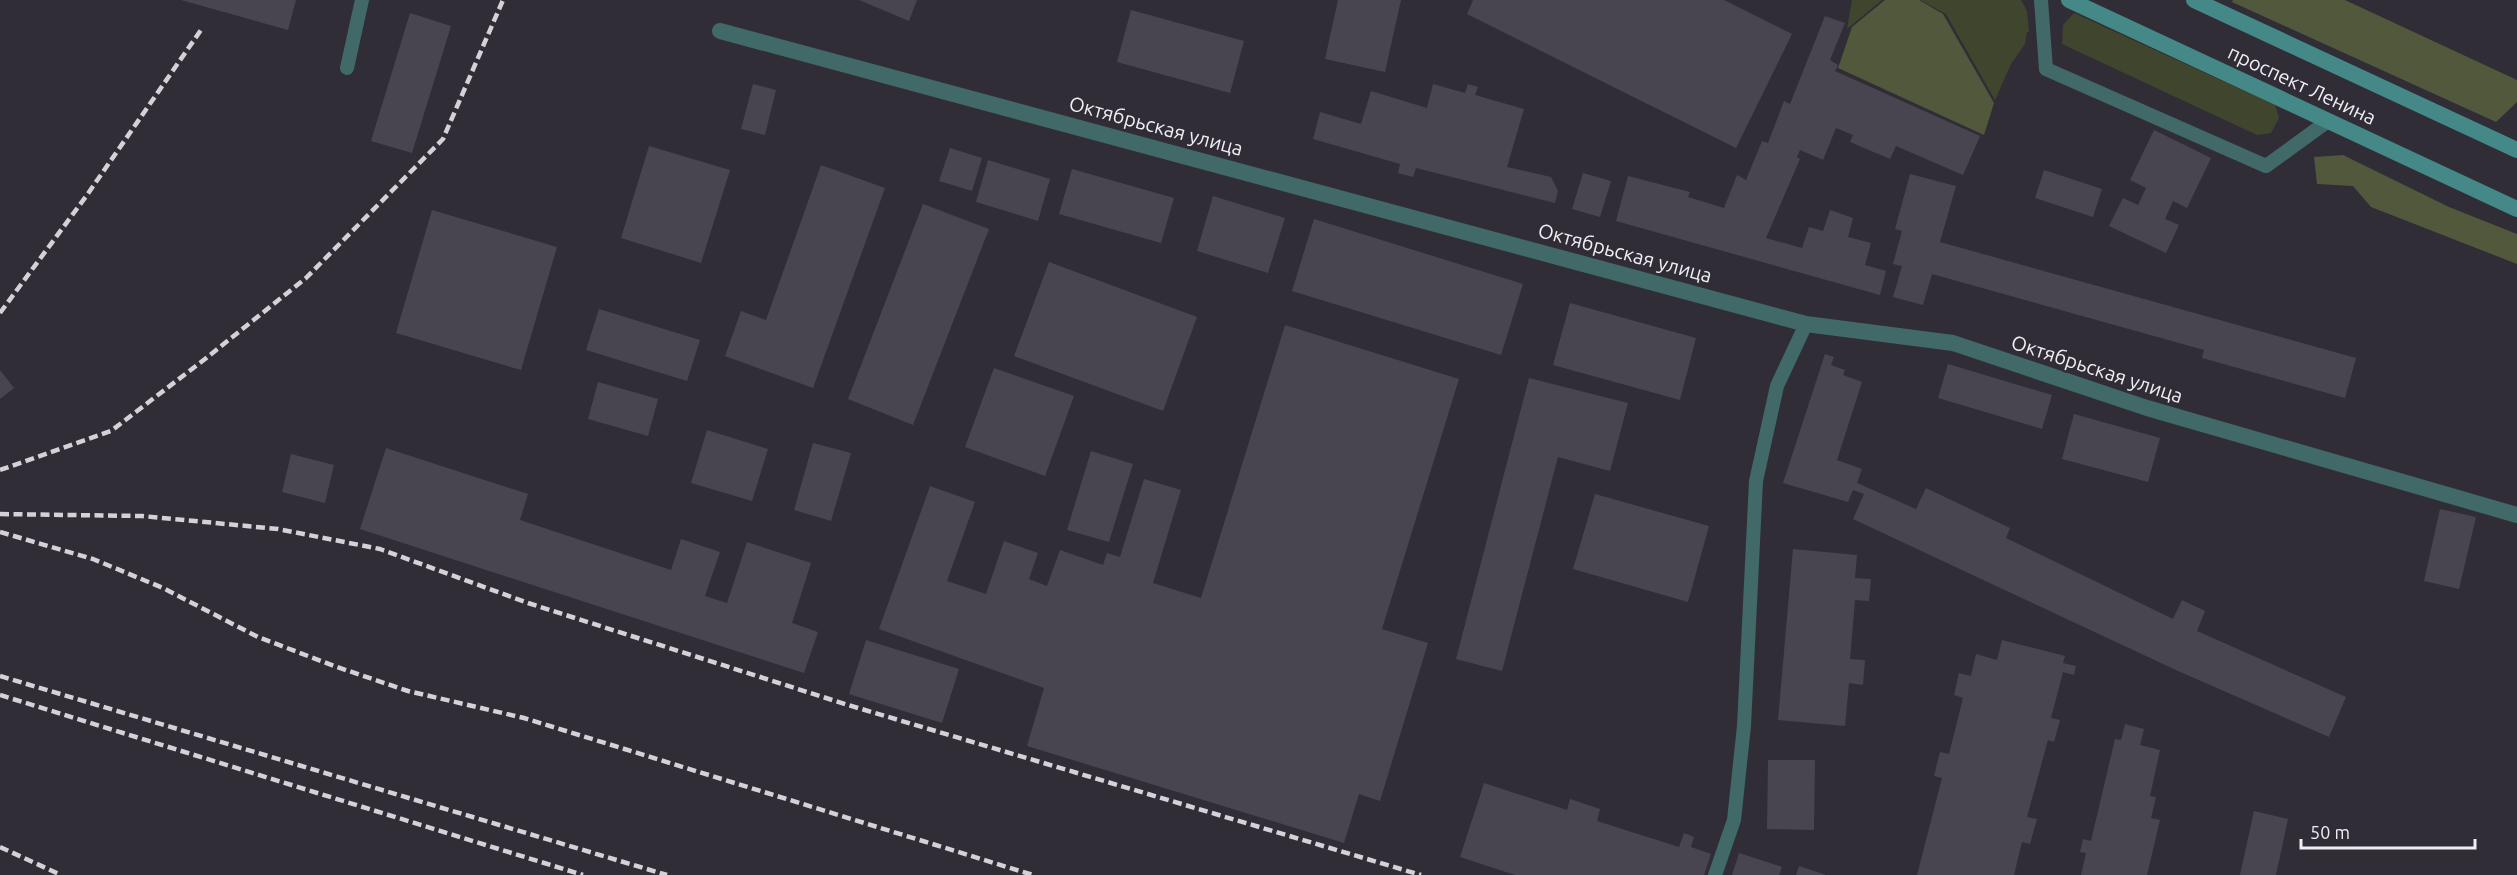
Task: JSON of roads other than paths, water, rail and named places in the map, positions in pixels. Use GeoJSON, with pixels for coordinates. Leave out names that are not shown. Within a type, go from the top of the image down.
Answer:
{"type":"FeatureCollection","features":[{"type":"Feature","properties":{"kind":"main road","name":"проспект Ленина"},"geometry":{"type":"LineString","coordinates":[[2069,0],[2517,209]]}},
{"type":"Feature","properties":{"kind":"main road","name":"проспект Ленина"},"geometry":{"type":"LineString","coordinates":[[2194,0],[2219,5],[2517,150]]}},
{"type":"Feature","properties":{"kind":"street","name":"Октябрьская улица"},"geometry":{"type":"LineString","coordinates":[[720,31],[1806,324],[1953,343],[2147,408],[2517,515]]}},
{"type":"Feature","properties":{"kind":"lane"},"geometry":{"type":"LineString","coordinates":[[347,68],[362,0]]}},
{"type":"Feature","properties":{"kind":"lane"},"geometry":{"type":"LineString","coordinates":[[2041,0],[2046,69],[2266,166],[2328,121]]}},
{"type":"Feature","properties":{"kind":"lane"},"geometry":{"type":"LineString","coordinates":[[1715,875],[1734,820],[1743,738],[1755,481],[1777,386],[1806,324]]}},
{"type":"Feature","properties":{"kind":"railway"},"geometry":{"type":"LineString","coordinates":[[0,470],[111,431],[306,278],[443,139],[503,0]]}},
{"type":"Feature","properties":{"kind":"railway"},"geometry":{"type":"LineString","coordinates":[[0,313],[87,195],[203,27]]}},
{"type":"Feature","properties":{"kind":"railway"},"geometry":{"type":"LineString","coordinates":[[0,514],[142,516],[278,529],[380,549],[528,603],[848,705],[1421,875]]}},
{"type":"Feature","properties":{"kind":"railway"},"geometry":{"type":"LineString","coordinates":[[0,532],[93,559],[163,588],[258,637],[408,691],[524,718],[1033,875]]}},
{"type":"Feature","properties":{"kind":"railway"},"geometry":{"type":"LineString","coordinates":[[0,676],[667,875]]}},
{"type":"Feature","properties":{"kind":"railway"},"geometry":{"type":"LineString","coordinates":[[0,695],[583,875]]}},
{"type":"Feature","properties":{"kind":"railway"},"geometry":{"type":"LineString","coordinates":[[0,847],[61,875]]}}]}
